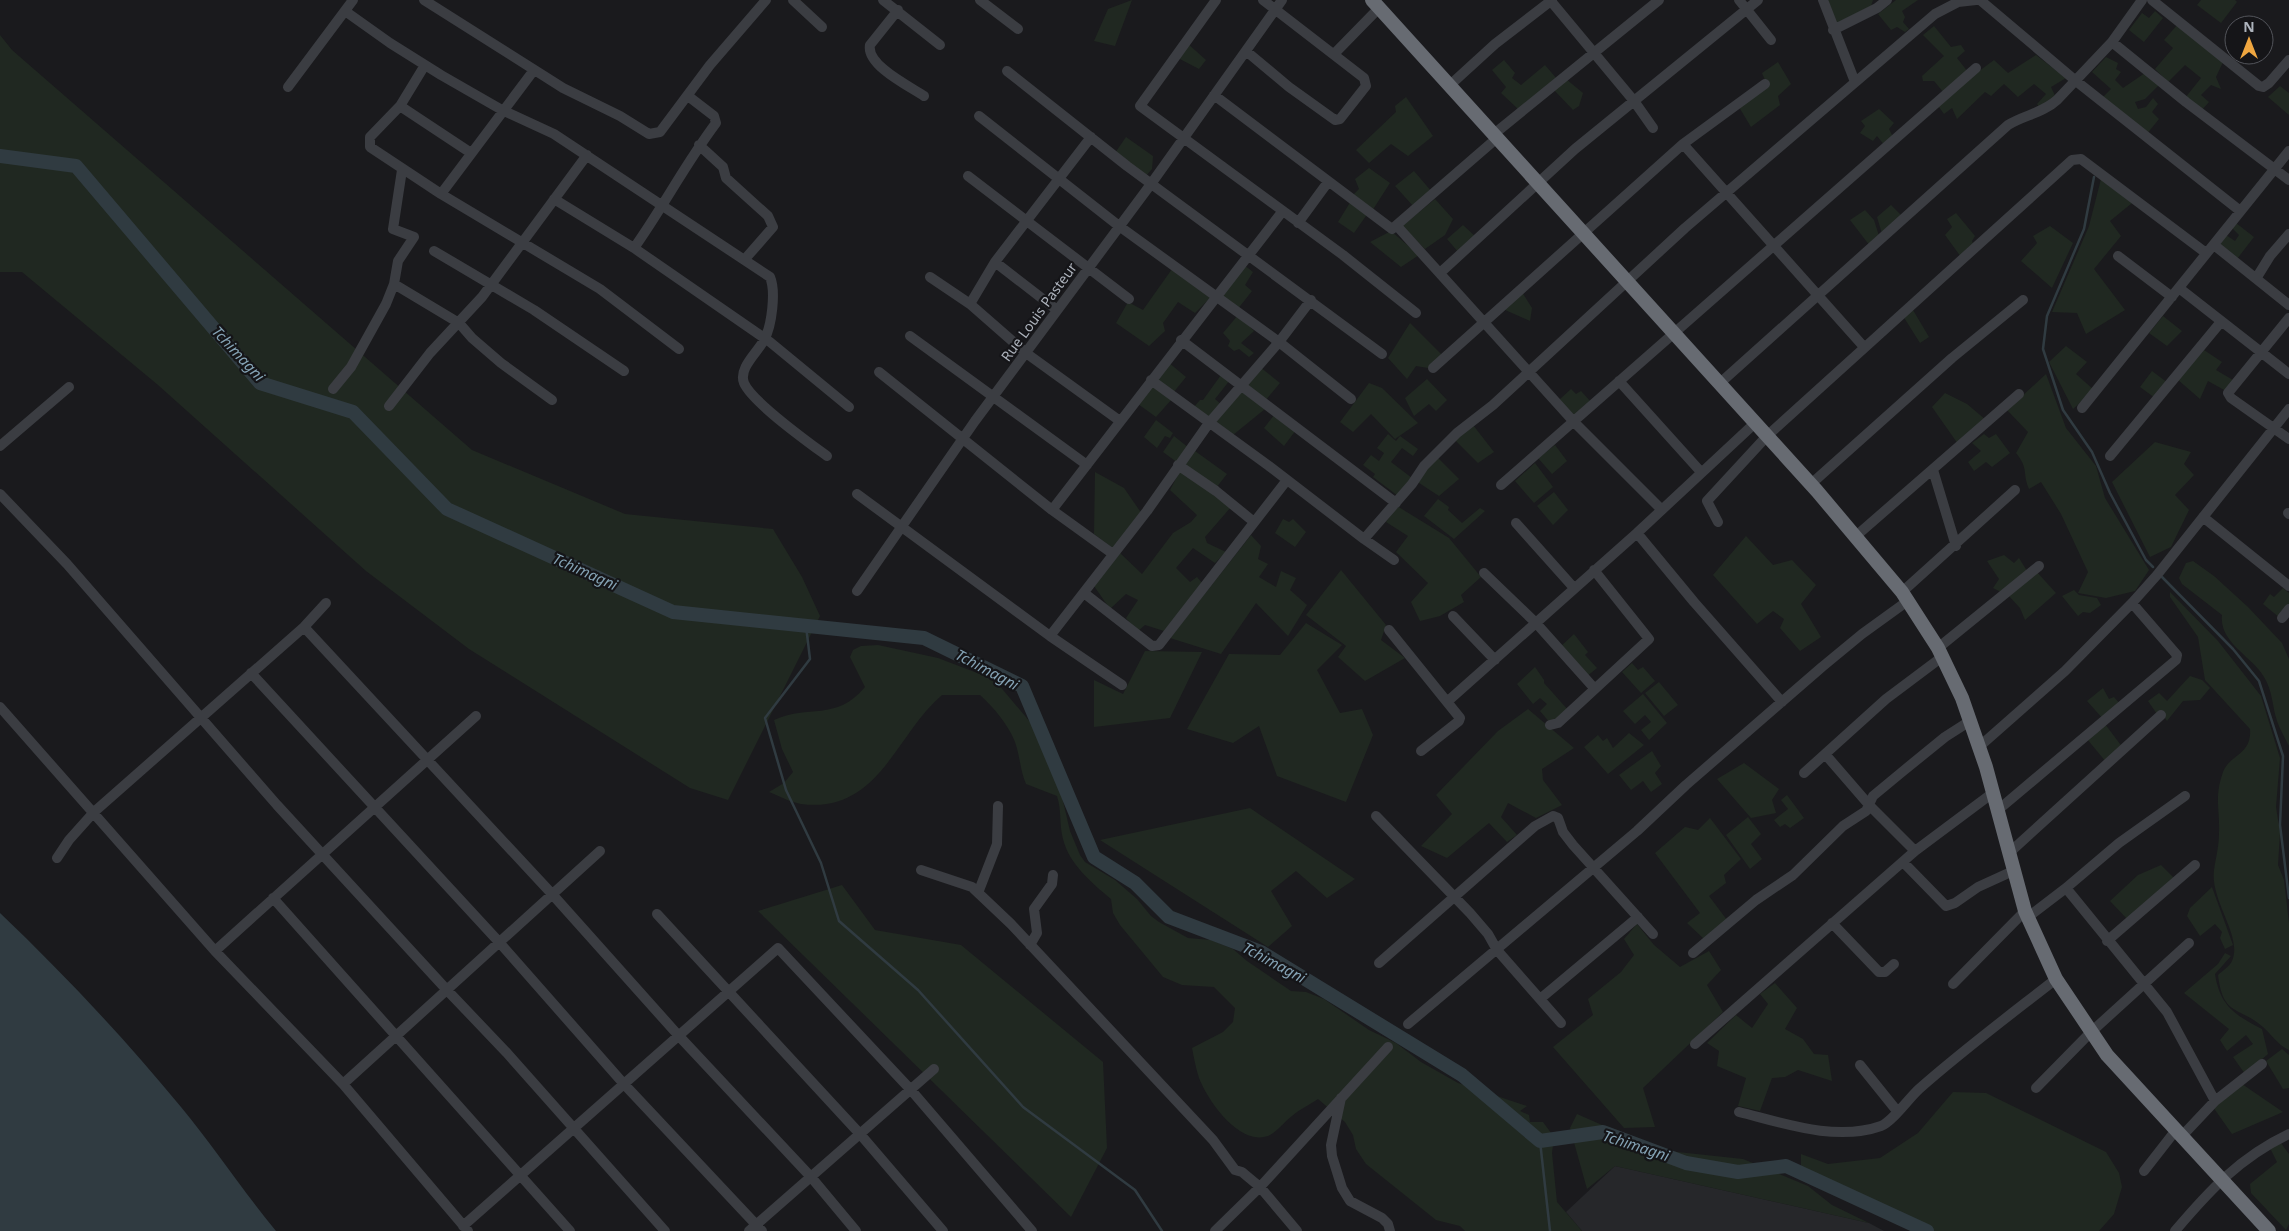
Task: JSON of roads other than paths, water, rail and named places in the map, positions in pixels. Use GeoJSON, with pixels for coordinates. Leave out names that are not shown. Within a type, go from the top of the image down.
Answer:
{"type":"FeatureCollection","features":[{"type":"Feature","properties":{"kind":"highway"},"geometry":{"type":"LineString","coordinates":[[1376,4],[1448,86],[1496,136],[1673,334],[1811,484],[1905,596],[1940,653],[1980,746],[2026,914],[2056,979],[2090,1033],[2107,1055],[2269,1231]]}},
{"type":"Feature","properties":{"kind":"street"},"geometry":{"type":"LineString","coordinates":[[288,87],[353,0]]}},
{"type":"Feature","properties":{"kind":"street"},"geometry":{"type":"LineString","coordinates":[[424,0],[577,96],[620,116],[649,134],[660,132],[710,65],[766,0]]}},
{"type":"Feature","properties":{"kind":"street"},"geometry":{"type":"LineString","coordinates":[[793,0],[822,27]]}},
{"type":"Feature","properties":{"kind":"street"},"geometry":{"type":"LineString","coordinates":[[883,0],[940,45]]}},
{"type":"Feature","properties":{"kind":"street"},"geometry":{"type":"LineString","coordinates":[[980,0],[1018,29]]}},
{"type":"Feature","properties":{"kind":"street"},"geometry":{"type":"LineString","coordinates":[[1216,0],[1140,103],[1140,106],[1298,222],[1416,313]]}},
{"type":"Feature","properties":{"kind":"street"},"geometry":{"type":"LineString","coordinates":[[1246,51],[1289,87],[1335,120],[1340,119],[1366,86],[1366,81],[1335,53],[1263,0]]}},
{"type":"Feature","properties":{"kind":"street","name":"Rue Louis Pasteur"},"geometry":{"type":"LineString","coordinates":[[857,591],[963,438],[1151,184],[1282,0]]}},
{"type":"Feature","properties":{"kind":"street"},"geometry":{"type":"LineString","coordinates":[[1448,86],[1495,44],[1551,0],[1634,101],[1653,128]]}},
{"type":"Feature","properties":{"kind":"street"},"geometry":{"type":"LineString","coordinates":[[1214,95],[1389,228],[1396,226],[1594,51],[1658,0]]}},
{"type":"Feature","properties":{"kind":"street"},"geometry":{"type":"LineString","coordinates":[[1739,0],[1748,8],[1771,40]]}},
{"type":"Feature","properties":{"kind":"street"},"geometry":{"type":"LineString","coordinates":[[1440,273],[1575,149],[1758,0]]}},
{"type":"Feature","properties":{"kind":"street"},"geometry":{"type":"LineString","coordinates":[[1823,0],[1833,30],[1855,82]]}},
{"type":"Feature","properties":{"kind":"street"},"geometry":{"type":"LineString","coordinates":[[1833,30],[1876,4],[1887,0]]}},
{"type":"Feature","properties":{"kind":"street"},"geometry":{"type":"LineString","coordinates":[[1364,538],[1396,503],[1424,466],[1457,433],[1530,372],[1626,282],[1726,193],[1935,14],[1958,2],[1976,0]]}},
{"type":"Feature","properties":{"kind":"street"},"geometry":{"type":"LineString","coordinates":[[1980,0],[2076,81],[2239,210]]}},
{"type":"Feature","properties":{"kind":"street"},"geometry":{"type":"LineString","coordinates":[[1719,384],[2008,126],[2027,115],[2048,108],[2112,42],[2142,0]]}},
{"type":"Feature","properties":{"kind":"street"},"geometry":{"type":"LineString","coordinates":[[2152,0],[2259,86],[2262,87],[2269,83],[2289,60]]}},
{"type":"Feature","properties":{"kind":"street"},"geometry":{"type":"LineString","coordinates":[[1335,53],[1376,4]]}},
{"type":"Feature","properties":{"kind":"street"},"geometry":{"type":"LineString","coordinates":[[898,10],[870,45],[869,51],[878,65],[924,96]]}},
{"type":"Feature","properties":{"kind":"street"},"geometry":{"type":"LineString","coordinates":[[345,11],[425,65],[502,110],[551,132],[770,277],[773,285],[765,338],[743,373],[747,389],[784,424],[827,456]]}},
{"type":"Feature","properties":{"kind":"street"},"geometry":{"type":"LineString","coordinates":[[2112,42],[2186,102],[2289,180]]}},
{"type":"Feature","properties":{"kind":"street"},"geometry":{"type":"LineString","coordinates":[[425,65],[400,106],[370,137],[368,144],[402,170],[600,289],[679,348]]}},
{"type":"Feature","properties":{"kind":"street"},"geometry":{"type":"LineString","coordinates":[[1501,485],[1772,245],[1976,68]]}},
{"type":"Feature","properties":{"kind":"street"},"geometry":{"type":"LineString","coordinates":[[441,194],[502,110],[534,70]]}},
{"type":"Feature","properties":{"kind":"street"},"geometry":{"type":"LineString","coordinates":[[1007,71],[1151,184],[1249,254],[1382,354]]}},
{"type":"Feature","properties":{"kind":"street"},"geometry":{"type":"LineString","coordinates":[[1433,368],[1682,144],[1765,84]]}},
{"type":"Feature","properties":{"kind":"street"},"geometry":{"type":"LineString","coordinates":[[634,248],[663,206],[699,145],[716,123],[716,119],[688,96]]}},
{"type":"Feature","properties":{"kind":"street"},"geometry":{"type":"LineString","coordinates":[[400,106],[471,153]]}},
{"type":"Feature","properties":{"kind":"street"},"geometry":{"type":"LineString","coordinates":[[979,116],[1119,226],[1279,342],[1351,398]]}},
{"type":"Feature","properties":{"kind":"street"},"geometry":{"type":"LineString","coordinates":[[970,304],[995,262],[1028,222],[1091,137]]}},
{"type":"Feature","properties":{"kind":"street"},"geometry":{"type":"LineString","coordinates":[[1682,144],[1864,347]]}},
{"type":"Feature","properties":{"kind":"street"},"geometry":{"type":"LineString","coordinates":[[699,145],[723,167],[726,178],[768,216],[773,227],[745,259]]}},
{"type":"Feature","properties":{"kind":"street"},"geometry":{"type":"LineString","coordinates":[[2082,408],[2214,245],[2239,210],[2289,151]]}},
{"type":"Feature","properties":{"kind":"street"},"geometry":{"type":"LineString","coordinates":[[389,406],[430,353],[459,323],[490,284],[587,155]]}},
{"type":"Feature","properties":{"kind":"street"},"geometry":{"type":"LineString","coordinates":[[1718,522],[1707,501],[1767,436],[2076,158],[2081,159],[2206,253]]}},
{"type":"Feature","properties":{"kind":"street"},"geometry":{"type":"LineString","coordinates":[[333,389],[360,350],[386,304],[394,284],[398,260],[414,237],[393,229],[402,170]]}},
{"type":"Feature","properties":{"kind":"street"},"geometry":{"type":"LineString","coordinates":[[968,176],[1129,299]]}},
{"type":"Feature","properties":{"kind":"street"},"geometry":{"type":"LineString","coordinates":[[1298,222],[1328,182]]}},
{"type":"Feature","properties":{"kind":"street"},"geometry":{"type":"LineString","coordinates":[[554,199],[634,248],[765,338],[848,407]]}},
{"type":"Feature","properties":{"kind":"street"},"geometry":{"type":"LineString","coordinates":[[1052,510],[1181,340],[1282,212]]}},
{"type":"Feature","properties":{"kind":"street"},"geometry":{"type":"LineString","coordinates":[[1396,226],[1574,422],[1661,509]]}},
{"type":"Feature","properties":{"kind":"street"},"geometry":{"type":"LineString","coordinates":[[2257,277],[2270,256],[2289,234]]}},
{"type":"Feature","properties":{"kind":"street"},"geometry":{"type":"LineString","coordinates":[[2214,245],[2257,277],[2289,305]]}},
{"type":"Feature","properties":{"kind":"street"},"geometry":{"type":"LineString","coordinates":[[434,251],[534,310],[624,371]]}},
{"type":"Feature","properties":{"kind":"street"},"geometry":{"type":"LineString","coordinates":[[2118,256],[2172,297]]}},
{"type":"Feature","properties":{"kind":"street"},"geometry":{"type":"LineString","coordinates":[[995,262],[1057,310]]}},
{"type":"Feature","properties":{"kind":"street"},"geometry":{"type":"LineString","coordinates":[[930,277],[970,304],[1026,353],[1120,421]]}},
{"type":"Feature","properties":{"kind":"street"},"geometry":{"type":"LineString","coordinates":[[394,284],[459,323],[472,338],[501,363],[552,400]]}},
{"type":"Feature","properties":{"kind":"street"},"geometry":{"type":"LineString","coordinates":[[2179,288],[2220,323],[2289,374]]}},
{"type":"Feature","properties":{"kind":"street"},"geometry":{"type":"LineString","coordinates":[[1050,636],[1147,511],[1209,423],[1279,342],[1310,300]]}},
{"type":"Feature","properties":{"kind":"street"},"geometry":{"type":"LineString","coordinates":[[1811,484],[1952,358],[2023,300]]}},
{"type":"Feature","properties":{"kind":"street"},"geometry":{"type":"LineString","coordinates":[[2289,318],[2229,390],[2228,395],[2289,439]]}},
{"type":"Feature","properties":{"kind":"street"},"geometry":{"type":"LineString","coordinates":[[2110,456],[2220,323]]}},
{"type":"Feature","properties":{"kind":"street"},"geometry":{"type":"LineString","coordinates":[[910,336],[1087,465]]}},
{"type":"Feature","properties":{"kind":"street"},"geometry":{"type":"LineString","coordinates":[[1181,340],[1396,503]]}},
{"type":"Feature","properties":{"kind":"street"},"geometry":{"type":"LineString","coordinates":[[879,372],[1052,510],[1113,554]]}},
{"type":"Feature","properties":{"kind":"street"},"geometry":{"type":"LineString","coordinates":[[1151,380],[1394,560]]}},
{"type":"Feature","properties":{"kind":"street"},"geometry":{"type":"LineString","coordinates":[[1619,381],[1701,472]]}},
{"type":"Feature","properties":{"kind":"street"},"geometry":{"type":"LineString","coordinates":[[0,446],[69,387]]}},
{"type":"Feature","properties":{"kind":"street"},"geometry":{"type":"LineString","coordinates":[[1856,536],[2020,394]]}},
{"type":"Feature","properties":{"kind":"street"},"geometry":{"type":"LineString","coordinates":[[1980,746],[2065,671],[2132,603],[2157,575],[2289,408]]}},
{"type":"Feature","properties":{"kind":"street"},"geometry":{"type":"LineString","coordinates":[[1448,701],[1637,533],[1755,423]]}},
{"type":"Feature","properties":{"kind":"street"},"geometry":{"type":"LineString","coordinates":[[1178,465],[1216,491],[1254,522]]}},
{"type":"Feature","properties":{"kind":"street"},"geometry":{"type":"LineString","coordinates":[[1932,470],[1956,546]]}},
{"type":"Feature","properties":{"kind":"street"},"geometry":{"type":"LineString","coordinates":[[1084,592],[1152,646],[1156,646],[1287,480]]}},
{"type":"Feature","properties":{"kind":"street"},"geometry":{"type":"LineString","coordinates":[[1408,1024],[1593,868],[1862,634],[1905,596],[2015,490]]}},
{"type":"Feature","properties":{"kind":"street"},"geometry":{"type":"LineString","coordinates":[[0,494],[67,564],[200,718],[574,1128],[665,1231]]}},
{"type":"Feature","properties":{"kind":"street"},"geometry":{"type":"LineString","coordinates":[[857,494],[1050,636],[1122,685]]}},
{"type":"Feature","properties":{"kind":"street"},"geometry":{"type":"LineString","coordinates":[[2203,517],[2289,586]]}},
{"type":"Feature","properties":{"kind":"street"},"geometry":{"type":"LineString","coordinates":[[1516,523],[1574,588]]}},
{"type":"Feature","properties":{"kind":"street"},"geometry":{"type":"LineString","coordinates":[[1637,533],[1694,602],[1782,702]]}},
{"type":"Feature","properties":{"kind":"street"},"geometry":{"type":"LineString","coordinates":[[1804,773],[2039,566]]}},
{"type":"Feature","properties":{"kind":"street"},"geometry":{"type":"LineString","coordinates":[[1550,725],[1558,723],[1648,639],[1594,570]]}},
{"type":"Feature","properties":{"kind":"street"},"geometry":{"type":"LineString","coordinates":[[1484,573],[1536,623],[1594,688]]}},
{"type":"Feature","properties":{"kind":"street"},"geometry":{"type":"LineString","coordinates":[[57,858],[68,840],[94,812],[304,627],[326,603]]}},
{"type":"Feature","properties":{"kind":"street"},"geometry":{"type":"LineString","coordinates":[[1998,810],[2176,660],[2177,655],[2132,603]]}},
{"type":"Feature","properties":{"kind":"street"},"geometry":{"type":"LineString","coordinates":[[1453,616],[1496,660]]}},
{"type":"Feature","properties":{"kind":"street"},"geometry":{"type":"LineString","coordinates":[[304,627],[428,759],[678,1035],[811,1177],[856,1231]]}},
{"type":"Feature","properties":{"kind":"street"},"geometry":{"type":"LineString","coordinates":[[1389,630],[1459,715],[1459,721],[1421,751]]}},
{"type":"Feature","properties":{"kind":"street"},"geometry":{"type":"LineString","coordinates":[[251,673],[499,942],[623,1083],[756,1229],[811,1177],[934,1069]]}},
{"type":"Feature","properties":{"kind":"street"},"geometry":{"type":"LineString","coordinates":[[0,707],[216,951],[343,1084],[465,1228],[519,1175],[778,948],[911,1090],[1032,1231]]}},
{"type":"Feature","properties":{"kind":"street"},"geometry":{"type":"LineString","coordinates":[[2009,853],[2161,715]]}},
{"type":"Feature","properties":{"kind":"street"},"geometry":{"type":"LineString","coordinates":[[216,951],[374,806],[476,716]]}},
{"type":"Feature","properties":{"kind":"street"},"geometry":{"type":"LineString","coordinates":[[1693,953],[1756,900],[1793,875],[1838,831],[1870,806],[1873,796],[1945,737],[1970,721]]}},
{"type":"Feature","properties":{"kind":"street"},"geometry":{"type":"LineString","coordinates":[[1825,754],[1870,806],[1915,851]]}},
{"type":"Feature","properties":{"kind":"street"},"geometry":{"type":"LineString","coordinates":[[1695,1044],[1915,851],[1994,792]]}},
{"type":"Feature","properties":{"kind":"street"},"geometry":{"type":"LineString","coordinates":[[1953,984],[2026,914],[2066,888],[2119,843],[2185,796]]}},
{"type":"Feature","properties":{"kind":"street"},"geometry":{"type":"LineString","coordinates":[[978,894],[997,844],[998,806]]}},
{"type":"Feature","properties":{"kind":"street"},"geometry":{"type":"LineString","coordinates":[[1376,816],[1488,934],[1497,950],[1561,1023]]}},
{"type":"Feature","properties":{"kind":"street"},"geometry":{"type":"LineString","coordinates":[[1379,962],[1548,816],[1558,818],[1568,838],[1653,934]]}},
{"type":"Feature","properties":{"kind":"street"},"geometry":{"type":"LineString","coordinates":[[343,1084],[600,851]]}},
{"type":"Feature","properties":{"kind":"street"},"geometry":{"type":"LineString","coordinates":[[1903,862],[1946,906],[1955,903],[1978,887],[2013,870]]}},
{"type":"Feature","properties":{"kind":"street"},"geometry":{"type":"LineString","coordinates":[[2107,941],[2195,865]]}},
{"type":"Feature","properties":{"kind":"street"},"geometry":{"type":"LineString","coordinates":[[921,870],[968,884],[1030,945],[1213,1140],[1235,1170],[1242,1172],[1260,1187],[1297,1231]]}},
{"type":"Feature","properties":{"kind":"street"},"geometry":{"type":"LineString","coordinates":[[1030,945],[1037,933],[1034,908],[1052,884],[1053,875]]}},
{"type":"Feature","properties":{"kind":"street"},"geometry":{"type":"LineString","coordinates":[[2066,888],[2107,941],[2167,1012],[2215,1101]]}},
{"type":"Feature","properties":{"kind":"street"},"geometry":{"type":"LineString","coordinates":[[273,898],[570,1231]]}},
{"type":"Feature","properties":{"kind":"street"},"geometry":{"type":"LineString","coordinates":[[657,914],[730,990],[860,1134],[943,1231]]}},
{"type":"Feature","properties":{"kind":"street"},"geometry":{"type":"LineString","coordinates":[[1540,999],[1638,916]]}},
{"type":"Feature","properties":{"kind":"street"},"geometry":{"type":"LineString","coordinates":[[1832,923],[1879,972],[1885,972],[1894,964]]}},
{"type":"Feature","properties":{"kind":"street"},"geometry":{"type":"LineString","coordinates":[[2036,1088],[2090,1033],[2144,986],[2189,943]]}},
{"type":"Feature","properties":{"kind":"street"},"geometry":{"type":"LineString","coordinates":[[1739,1112],[1807,1129],[1850,1131],[1883,1126],[1945,1067],[2056,979]]}},
{"type":"Feature","properties":{"kind":"street"},"geometry":{"type":"LineString","coordinates":[[1215,1231],[1260,1187],[1388,1047]]}},
{"type":"Feature","properties":{"kind":"street"},"geometry":{"type":"LineString","coordinates":[[2144,1171],[2179,1133],[2215,1101],[2262,1064]]}},
{"type":"Feature","properties":{"kind":"street"},"geometry":{"type":"LineString","coordinates":[[1860,1065],[1897,1111]]}},
{"type":"Feature","properties":{"kind":"street"},"geometry":{"type":"LineString","coordinates":[[1341,1097],[1331,1145],[1332,1156],[1342,1188],[1350,1201],[1382,1218],[1388,1224],[1390,1231]]}},
{"type":"Feature","properties":{"kind":"street"},"geometry":{"type":"LineString","coordinates":[[2175,1231],[2220,1179],[2265,1146],[2289,1134]]}},
{"type":"Feature","properties":{"kind":"waterway","name":"Tchimagni"},"geometry":{"type":"LineString","coordinates":[[0,156],[76,166],[260,383],[353,412],[447,509],[673,612],[924,638],[1022,686],[1094,857],[1135,883],[1169,917],[1261,952],[1462,1075],[1540,1141],[1603,1132],[1686,1163],[1738,1172],[1786,1166],[1927,1231]]}},
{"type":"Feature","properties":{"kind":"waterway"},"geometry":{"type":"LineString","coordinates":[[2094,177],[2084,229],[2047,316],[2043,349],[2063,410],[2092,452],[2110,493],[2146,560],[2153,567]]}},
{"type":"Feature","properties":{"kind":"waterway"},"geometry":{"type":"LineString","coordinates":[[2162,577],[2233,649],[2259,681],[2283,756],[2280,825],[2289,898]]}},
{"type":"Feature","properties":{"kind":"waterway"},"geometry":{"type":"LineString","coordinates":[[806,626],[810,659],[765,718],[786,790],[821,863],[839,921],[918,990],[1023,1107],[1135,1190],[1162,1231]]}},
{"type":"Feature","properties":{"kind":"waterway"},"geometry":{"type":"LineString","coordinates":[[1540,1141],[1550,1231]]}}]}
